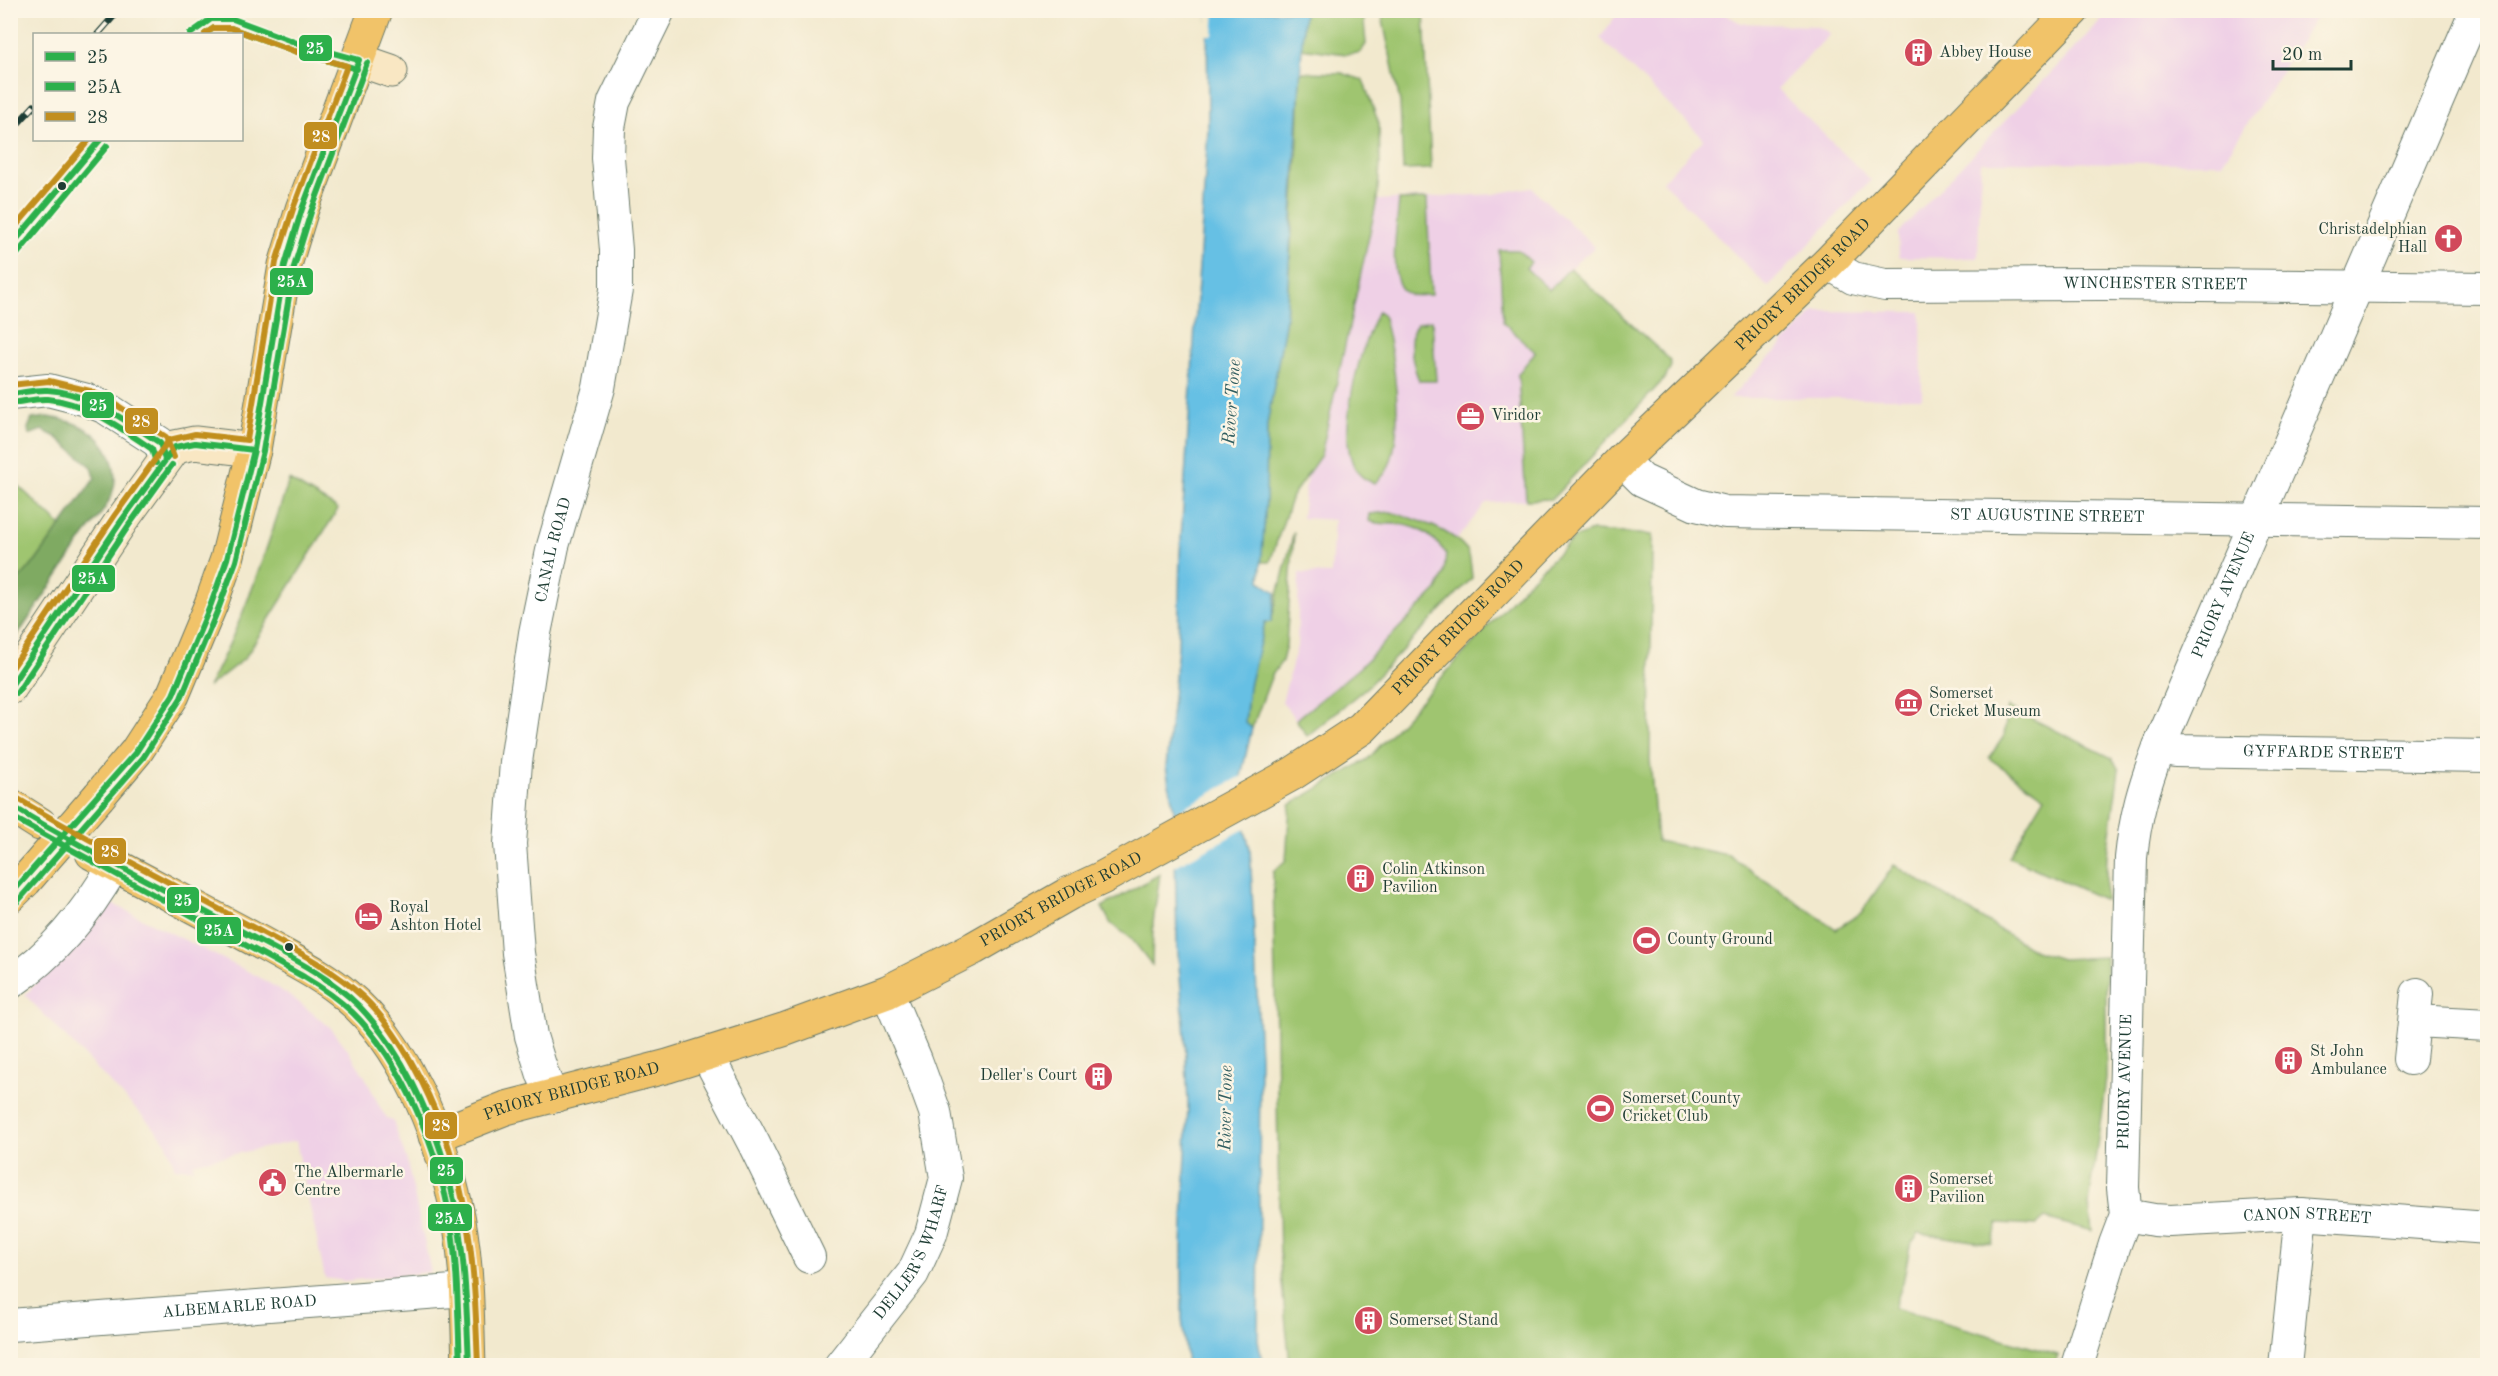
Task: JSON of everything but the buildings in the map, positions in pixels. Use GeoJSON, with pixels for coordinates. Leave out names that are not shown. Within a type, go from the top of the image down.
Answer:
{"type":"FeatureCollection","features":[{"type":"Feature","properties":{"kind":"main road"},"geometry":{"type":"LineString","coordinates":[[18,889],[136,752],[173,695],[211,604],[227,559],[254,450],[285,265],[302,209],[376,10]]}},
{"type":"Feature","properties":{"kind":"main road","name":"PRIORY BRIDGE ROAD"},"geometry":{"type":"LineString","coordinates":[[435,1136],[506,1108],[613,1082],[709,1053],[786,1029],[887,992],[974,948],[1070,893],[1292,774],[1362,728],[1622,460],[1828,263],[2073,10]]}},
{"type":"Feature","properties":{"kind":"main road"},"geometry":{"type":"LineString","coordinates":[[10,806],[40,824]]}},
{"type":"Feature","properties":{"kind":"main road"},"geometry":{"type":"LineString","coordinates":[[103,859],[217,918],[311,971],[345,994],[378,1028],[410,1075],[435,1136],[455,1203],[466,1290],[469,1365]]}},
{"type":"Feature","properties":{"kind":"street","name":"CANAL ROAD"},"geometry":{"type":"LineString","coordinates":[[553,1097],[543,1075],[531,1036],[514,919],[510,844],[516,762],[533,643],[553,546],[599,388],[616,290],[616,250],[609,186],[609,128],[615,102],[660,10]]}},
{"type":"Feature","properties":{"kind":"street","name":"PRIORY AVENUE"},"geometry":{"type":"LineString","coordinates":[[2127,1215],[2123,1188],[2131,858],[2135,818],[2159,747],[2358,286],[2477,24]]}},
{"type":"Feature","properties":{"kind":"street"},"geometry":{"type":"LineString","coordinates":[[359,60],[391,71]]}},
{"type":"Feature","properties":{"kind":"street","name":"WINCHESTER STREET"},"geometry":{"type":"LineString","coordinates":[[1828,263],[1853,278],[1885,285],[2487,288]]}},
{"type":"Feature","properties":{"kind":"street"},"geometry":{"type":"LineString","coordinates":[[10,394],[48,390],[106,408],[160,443],[165,460]]}},
{"type":"Feature","properties":{"kind":"street"},"geometry":{"type":"LineString","coordinates":[[10,688],[122,520],[176,447],[195,443],[254,450]]}},
{"type":"Feature","properties":{"kind":"street","name":"ST AUGUSTINE STREET"},"geometry":{"type":"LineString","coordinates":[[1622,460],[1642,480],[1696,505],[1725,512],[2487,523]]}},
{"type":"Feature","properties":{"kind":"street","name":"GYFFARDE STREET"},"geometry":{"type":"LineString","coordinates":[[2159,747],[2175,751],[2487,756]]}},
{"type":"Feature","properties":{"kind":"street"},"geometry":{"type":"LineString","coordinates":[[10,983],[41,958],[85,912],[103,859]]}},
{"type":"Feature","properties":{"kind":"street","name":"DELLER'S WHARF"},"geometry":{"type":"LineString","coordinates":[[840,1365],[913,1273],[931,1234],[946,1178],[935,1112],[887,992]]}},
{"type":"Feature","properties":{"kind":"street"},"geometry":{"type":"LineString","coordinates":[[2410,1059],[2416,1007],[2487,1025]]}},
{"type":"Feature","properties":{"kind":"street"},"geometry":{"type":"LineString","coordinates":[[709,1053],[714,1068],[809,1257]]}},
{"type":"Feature","properties":{"kind":"street"},"geometry":{"type":"LineString","coordinates":[[2285,1365],[2301,1214]]}},
{"type":"Feature","properties":{"kind":"street","name":"CANON STREET"},"geometry":{"type":"LineString","coordinates":[[2127,1215],[2170,1221],[2301,1214],[2487,1228]]}},
{"type":"Feature","properties":{"kind":"street"},"geometry":{"type":"LineString","coordinates":[[2077,1365],[2115,1244],[2127,1215]]}},
{"type":"Feature","properties":{"kind":"street","name":"ALBEMARLE ROAD"},"geometry":{"type":"LineString","coordinates":[[10,1325],[466,1290]]}},
{"type":"Feature","properties":{"kind":"shaded area"},"geometry":{"type":"Polygon","coordinates":[[[1620,10],[1719,11],[1741,23],[1814,26],[1830,34],[1777,89],[1871,180],[1768,287],[1662,181],[1704,139],[1600,38],[1620,10]]]}},
{"type":"Feature","properties":{"kind":"shaded area"},"geometry":{"type":"Polygon","coordinates":[[[2110,11],[2320,11],[2222,163],[1981,162],[1978,258],[1899,257],[1898,233],[2110,11]]]}},
{"type":"Feature","properties":{"kind":"shaded area"},"geometry":{"type":"Polygon","coordinates":[[[1531,187],[1595,247],[1570,268],[1549,291],[1525,268],[1518,250],[1499,251],[1503,322],[1535,352],[1518,374],[1526,500],[1486,503],[1446,553],[1444,574],[1437,590],[1359,668],[1296,720],[1282,702],[1297,646],[1299,573],[1331,574],[1334,520],[1302,518],[1307,473],[1321,455],[1377,200],[1494,194],[1531,187]]]}},
{"type":"Feature","properties":{"kind":"shaded area"},"geometry":{"type":"Polygon","coordinates":[[[1815,311],[1921,312],[1922,398],[1730,398],[1815,311]]]}},
{"type":"Feature","properties":{"kind":"shaded area"},"geometry":{"type":"Polygon","coordinates":[[[113,904],[257,976],[292,997],[330,1027],[364,1075],[382,1111],[388,1119],[393,1121],[407,1161],[431,1272],[345,1281],[325,1278],[296,1141],[192,1163],[194,1168],[175,1168],[167,1144],[158,1132],[25,995],[113,904]]]}},
{"type":"Feature","properties":{"kind":"green space"},"geometry":{"type":"Polygon","coordinates":[[[1304,11],[1363,11],[1366,44],[1360,53],[1346,54],[1301,48],[1304,11]]]}},
{"type":"Feature","properties":{"kind":"green space"},"geometry":{"type":"Polygon","coordinates":[[[1381,11],[1424,11],[1431,169],[1403,170],[1400,102],[1381,11]]]}},
{"type":"Feature","properties":{"kind":"green space"},"geometry":{"type":"Polygon","coordinates":[[[1300,72],[1342,73],[1363,80],[1379,124],[1380,165],[1377,200],[1321,455],[1292,496],[1270,562],[1261,562],[1266,500],[1267,425],[1286,318],[1298,142],[1300,72]]]}},
{"type":"Feature","properties":{"kind":"green space"},"geometry":{"type":"Polygon","coordinates":[[[1427,199],[1431,295],[1413,295],[1401,288],[1395,265],[1394,251],[1399,200],[1427,199]]]}},
{"type":"Feature","properties":{"kind":"green space"},"geometry":{"type":"Polygon","coordinates":[[[1499,250],[1518,250],[1531,262],[1526,268],[1549,290],[1570,268],[1670,360],[1671,366],[1665,378],[1552,499],[1526,500],[1518,374],[1535,352],[1503,322],[1499,250]]]}},
{"type":"Feature","properties":{"kind":"green space"},"geometry":{"type":"Polygon","coordinates":[[[1378,311],[1383,314],[1391,351],[1397,415],[1393,454],[1386,472],[1375,483],[1359,474],[1350,456],[1348,432],[1355,377],[1378,311]]]}},
{"type":"Feature","properties":{"kind":"green space"},"geometry":{"type":"Polygon","coordinates":[[[1432,320],[1436,381],[1419,381],[1413,360],[1411,337],[1417,324],[1432,320]]]}},
{"type":"Feature","properties":{"kind":"green space"},"geometry":{"type":"Polygon","coordinates":[[[47,417],[79,425],[96,436],[109,453],[113,464],[115,484],[97,520],[11,645],[11,587],[36,561],[95,478],[92,467],[56,437],[42,430],[29,435],[28,428],[32,419],[47,417]]]}},
{"type":"Feature","properties":{"kind":"green space"},"geometry":{"type":"Polygon","coordinates":[[[11,479],[61,526],[36,561],[11,588],[11,479]]]}},
{"type":"Feature","properties":{"kind":"green space"},"geometry":{"type":"Polygon","coordinates":[[[289,480],[338,509],[245,658],[208,687],[233,637],[263,559],[289,480]]]}},
{"type":"Feature","properties":{"kind":"green space"},"geometry":{"type":"Polygon","coordinates":[[[1391,512],[1432,526],[1452,536],[1467,550],[1472,578],[1367,687],[1307,736],[1296,720],[1359,668],[1437,590],[1444,574],[1446,553],[1429,536],[1410,526],[1369,521],[1370,514],[1391,512]]]}},
{"type":"Feature","properties":{"kind":"green space","name":"County Ground"},"geometry":{"type":"Polygon","coordinates":[[[1592,531],[1652,535],[1650,759],[1657,841],[1728,855],[1836,929],[1861,913],[1894,865],[2035,951],[2061,959],[2106,957],[2106,1079],[2089,1205],[2092,1231],[2045,1218],[2037,1225],[1998,1223],[1992,1244],[1919,1233],[1910,1245],[1903,1283],[1894,1308],[2058,1355],[2054,1365],[1290,1365],[1280,1264],[1273,872],[1286,860],[1290,805],[1368,759],[1529,581],[1574,538],[1592,531]]]}},
{"type":"Feature","properties":{"kind":"green space"},"geometry":{"type":"Polygon","coordinates":[[[1294,532],[1286,645],[1282,661],[1272,675],[1252,728],[1245,723],[1249,686],[1265,622],[1271,622],[1294,532]]]}},
{"type":"Feature","properties":{"kind":"green space"},"geometry":{"type":"Polygon","coordinates":[[[2008,707],[2112,758],[2119,770],[2107,854],[2105,900],[2009,857],[2045,797],[1989,758],[2004,736],[2008,707]]]}},
{"type":"Feature","properties":{"kind":"green space"},"geometry":{"type":"Polygon","coordinates":[[[1160,874],[1153,923],[1152,965],[1131,938],[1111,924],[1102,907],[1160,874]]]}},
{"type":"Feature","properties":{"kind":"water","name":"River Tone"},"geometry":{"type":"Polygon","coordinates":[[[1207,11],[1304,11],[1286,318],[1267,425],[1266,500],[1260,581],[1276,593],[1271,622],[1265,622],[1249,686],[1245,723],[1252,728],[1241,776],[1245,831],[1250,848],[1260,1056],[1258,1340],[1263,1365],[1187,1365],[1182,1319],[1182,1247],[1188,1105],[1177,942],[1174,811],[1166,767],[1178,647],[1180,553],[1208,130],[1207,11]]]}},
{"type":"Feature","properties":{"kind":"pier"},"geometry":{"type":"Polygon","coordinates":[[[1207,11],[1215,11],[1213,35],[1205,35],[1207,11]]]}},
{"type":"Feature","properties":{"kind":"pier"},"geometry":{"type":"Polygon","coordinates":[[[1244,775],[1248,827],[1174,867],[1172,814],[1244,775]]]}},
{"type":"Feature","properties":{"kind":"railway"},"geometry":{"type":"LineString","coordinates":[[99,33],[119,10]]}},
{"type":"Feature","properties":{"kind":"railway"},"geometry":{"type":"LineString","coordinates":[[10,132],[33,107]]}},
{"type":"Feature","properties":{"kind":"transit line","name":"25"},"geometry":{"type":"LineString","coordinates":[[191,33],[211,19],[233,19],[297,43],[359,60]]}},
{"type":"Feature","properties":{"kind":"transit line","name":"25A"},"geometry":{"type":"LineString","coordinates":[[206,33],[214,28],[231,28],[294,51],[357,69]]}},
{"type":"Feature","properties":{"kind":"transit line","name":"28"},"geometry":{"type":"LineString","coordinates":[[10,671],[115,515],[169,440],[195,434],[247,440],[276,262],[294,206],[347,66],[294,51],[231,28],[214,28],[206,33]]}},
{"type":"Feature","properties":{"kind":"transit line","name":"25"},"geometry":{"type":"LineString","coordinates":[[10,895],[136,752],[173,695],[227,559],[254,450],[285,265],[302,209],[359,60]]}},
{"type":"Feature","properties":{"kind":"transit line","name":"25A"},"geometry":{"type":"LineString","coordinates":[[17,902],[143,758],[181,698],[219,607],[236,561],[263,451],[294,267],[311,212],[367,63]]}},
{"type":"Feature","properties":{"kind":"transit line","name":"28"},"geometry":{"type":"LineString","coordinates":[[10,233],[88,141]]}},
{"type":"Feature","properties":{"kind":"transit line","name":"25"},"geometry":{"type":"LineString","coordinates":[[10,247],[99,141]]}},
{"type":"Feature","properties":{"kind":"transit line","name":"25A"},"geometry":{"type":"LineString","coordinates":[[17,254],[107,146]]}},
{"type":"Feature","properties":{"kind":"transit line","name":"28"},"geometry":{"type":"LineString","coordinates":[[10,385],[49,381],[90,391],[109,400],[166,437],[174,457]]}},
{"type":"Feature","properties":{"kind":"transit line","name":"25"},"geometry":{"type":"LineString","coordinates":[[10,394],[48,390],[78,396],[107,409],[160,443],[165,460]]}},
{"type":"Feature","properties":{"kind":"transit line","name":"25A"},"geometry":{"type":"LineString","coordinates":[[11,403],[48,399],[63,401],[90,411],[152,449],[156,463]]}},
{"type":"Feature","properties":{"kind":"transit line","name":"25"},"geometry":{"type":"LineString","coordinates":[[10,687],[122,520],[175,447],[195,443],[254,450]]}},
{"type":"Feature","properties":{"kind":"transit line","name":"25A"},"geometry":{"type":"LineString","coordinates":[[17,693],[129,525],[172,465]]}},
{"type":"Feature","properties":{"kind":"transit line","name":"28"},"geometry":{"type":"LineString","coordinates":[[15,797],[305,956],[350,986],[381,1016],[403,1047],[421,1080],[437,1116],[460,1185],[471,1254],[478,1366]]}},
{"type":"Feature","properties":{"kind":"transit line","name":"25"},"geometry":{"type":"LineString","coordinates":[[10,805],[303,965],[346,994],[375,1024],[396,1053],[413,1084],[442,1154],[458,1222],[469,1366]]}},
{"type":"Feature","properties":{"kind":"transit line","name":"25A"},"geometry":{"type":"LineString","coordinates":[[10,816],[304,977],[341,1002],[371,1033],[403,1082],[438,1168],[451,1224],[460,1366]]}},
{"type":"Feature","properties":{"kind":"place","name":"Abbey House"},"geometry":{"type":"Point","coordinates":[1918,53]}},
{"type":"Feature","properties":{"kind":"place","name":"Christadelphian Hall"},"geometry":{"type":"Point","coordinates":[2448,239]}},
{"type":"Feature","properties":{"kind":"place","name":"Viridor"},"geometry":{"type":"Point","coordinates":[1470,416]}},
{"type":"Feature","properties":{"kind":"place","name":"Somerset Cricket Museum"},"geometry":{"type":"Point","coordinates":[1908,703]}},
{"type":"Feature","properties":{"kind":"place","name":"Colin Atkinson Pavilion"},"geometry":{"type":"Point","coordinates":[1361,879]}},
{"type":"Feature","properties":{"kind":"place","name":"Royal Ashton Hotel"},"geometry":{"type":"Point","coordinates":[368,917]}},
{"type":"Feature","properties":{"kind":"place","name":"County Ground"},"geometry":{"type":"Point","coordinates":[1646,940]}},
{"type":"Feature","properties":{"kind":"place","name":"St John Ambulance"},"geometry":{"type":"Point","coordinates":[2289,1061]}},
{"type":"Feature","properties":{"kind":"place","name":"Deller's Court"},"geometry":{"type":"Point","coordinates":[1098,1076]}},
{"type":"Feature","properties":{"kind":"place","name":"Somerset County Cricket Club"},"geometry":{"type":"Point","coordinates":[1601,1108]}},
{"type":"Feature","properties":{"kind":"place","name":"The Albermarle Centre"},"geometry":{"type":"Point","coordinates":[273,1182]}},
{"type":"Feature","properties":{"kind":"place","name":"Somerset Pavilion"},"geometry":{"type":"Point","coordinates":[1908,1189]}},
{"type":"Feature","properties":{"kind":"place","name":"Somerset Stand"},"geometry":{"type":"Point","coordinates":[1368,1321]}}]}
